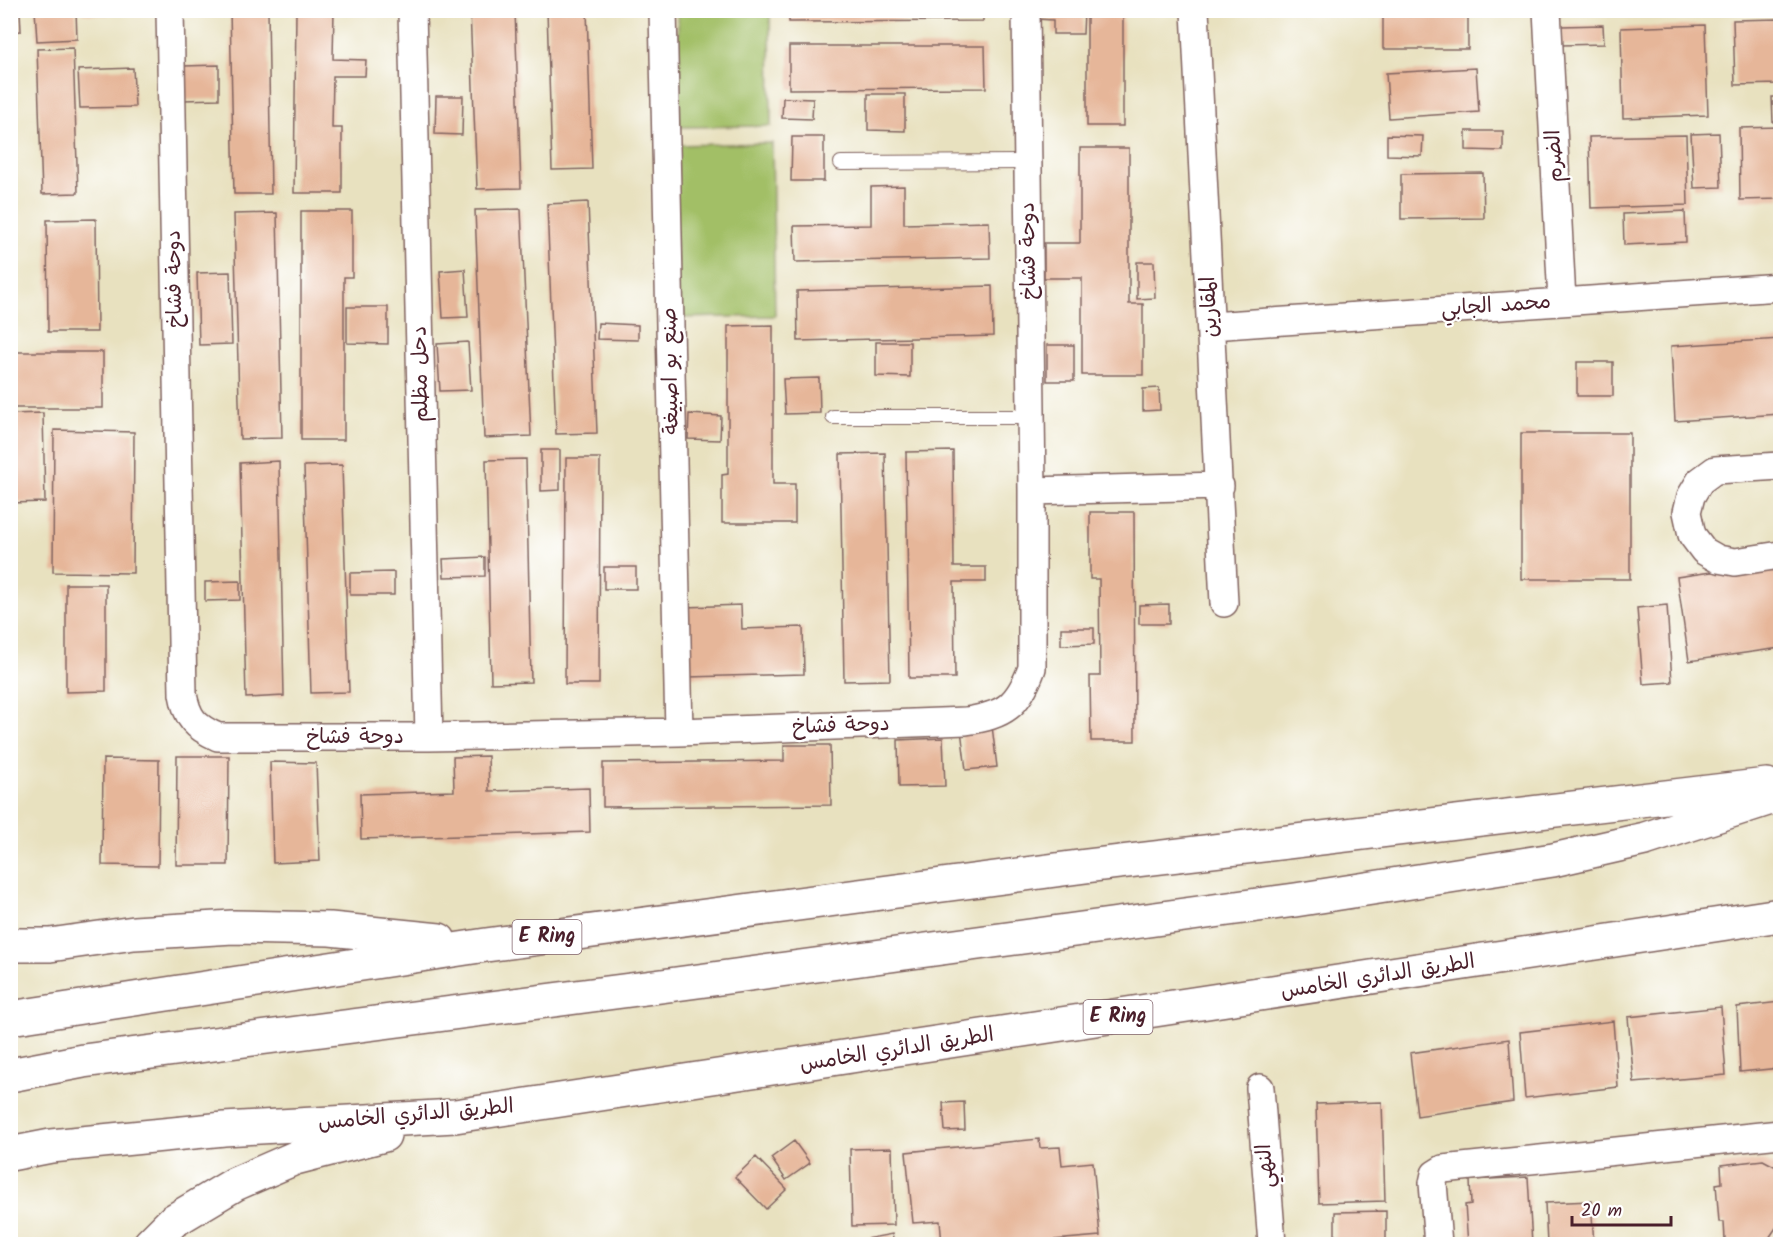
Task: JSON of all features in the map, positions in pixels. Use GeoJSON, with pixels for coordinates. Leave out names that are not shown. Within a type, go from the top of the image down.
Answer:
{"type":"FeatureCollection","features":[{"type":"Feature","properties":{"kind":"main road","name":"E Ring"},"geometry":{"type":"LineString","coordinates":[[10,1018],[486,945],[1097,864],[1780,783]]}},
{"type":"Feature","properties":{"kind":"main road"},"geometry":{"type":"LineString","coordinates":[[10,1075],[83,1061],[1295,900],[1553,860],[1645,839],[1780,795]]}},
{"type":"Feature","properties":{"kind":"main road","name":"الطريق الدائري الخامس"},"geometry":{"type":"LineString","coordinates":[[10,1154],[51,1146],[224,1129],[455,1116],[1780,915]]}},
{"type":"Feature","properties":{"kind":"main road"},"geometry":{"type":"LineString","coordinates":[[10,945],[50,945],[134,933],[284,927],[330,929],[486,945]]}},
{"type":"Feature","properties":{"kind":"main road"},"geometry":{"type":"LineString","coordinates":[[150,1245],[173,1221],[235,1184],[271,1167],[295,1158],[455,1116]]}},
{"type":"Feature","properties":{"kind":"street","name":"دوحة فشاخ"},"geometry":{"type":"LineString","coordinates":[[170,10],[183,694],[186,709],[194,723],[204,731],[218,737],[429,737],[679,732],[966,721],[989,717],[1011,706],[1024,689],[1032,668],[1026,10]]}},
{"type":"Feature","properties":{"kind":"street","name":"دحل مظلم"},"geometry":{"type":"LineString","coordinates":[[412,10],[429,737]]}},
{"type":"Feature","properties":{"kind":"street","name":"صنع بو اصبيغة"},"geometry":{"type":"LineString","coordinates":[[663,10],[679,732]]}},
{"type":"Feature","properties":{"kind":"street","name":"المقارين"},"geometry":{"type":"LineString","coordinates":[[1195,10],[1224,603]]}},
{"type":"Feature","properties":{"kind":"street","name":"الضرم"},"geometry":{"type":"LineString","coordinates":[[1547,10],[1562,301]]}},
{"type":"Feature","properties":{"kind":"street","name":"محمد الجابي"},"geometry":{"type":"LineString","coordinates":[[1211,326],[1780,287]]}},
{"type":"Feature","properties":{"kind":"street"},"geometry":{"type":"LineString","coordinates":[[1780,466],[1715,470],[1700,481],[1691,496],[1687,512],[1692,535],[1704,551],[1718,559],[1735,562],[1780,555]]}},
{"type":"Feature","properties":{"kind":"street"},"geometry":{"type":"LineString","coordinates":[[1032,491],[1220,486]]}},
{"type":"Feature","properties":{"kind":"street","name":"النهي"},"geometry":{"type":"LineString","coordinates":[[1260,1088],[1272,1245]]}},
{"type":"Feature","properties":{"kind":"street"},"geometry":{"type":"LineString","coordinates":[[1438,1245],[1433,1183],[1435,1174],[1443,1169],[1780,1134]]}},
{"type":"Feature","properties":{"kind":"lane"},"geometry":{"type":"LineString","coordinates":[[841,163],[1028,162]]}},
{"type":"Feature","properties":{"kind":"lane"},"geometry":{"type":"LineString","coordinates":[[833,417],[1031,417]]}},
{"type":"Feature","properties":{"kind":"green space"},"geometry":{"type":"Polygon","coordinates":[[[678,11],[770,11],[771,126],[679,127],[678,11]]]}},
{"type":"Feature","properties":{"kind":"green space"},"geometry":{"type":"Polygon","coordinates":[[[772,143],[775,316],[677,318],[674,145],[772,143]]]}},
{"type":"Feature","properties":{"kind":"building"},"geometry":{"type":"Polygon","coordinates":[[[10,10],[20,10],[21,31],[10,32],[10,10]]]}},
{"type":"Feature","properties":{"kind":"building"},"geometry":{"type":"Polygon","coordinates":[[[35,10],[76,10],[77,39],[37,41],[35,10]]]}},
{"type":"Feature","properties":{"kind":"building"},"geometry":{"type":"Polygon","coordinates":[[[83,10],[108,10],[108,15],[83,14],[83,10]]]}},
{"type":"Feature","properties":{"kind":"building"},"geometry":{"type":"Polygon","coordinates":[[[230,10],[268,10],[271,194],[234,194],[230,10]]]}},
{"type":"Feature","properties":{"kind":"building"},"geometry":{"type":"Polygon","coordinates":[[[296,10],[334,10],[333,59],[366,60],[365,76],[333,76],[332,128],[342,128],[342,193],[294,193],[296,10]]]}},
{"type":"Feature","properties":{"kind":"building"},"geometry":{"type":"Polygon","coordinates":[[[470,10],[515,10],[521,188],[477,189],[470,10]]]}},
{"type":"Feature","properties":{"kind":"building"},"geometry":{"type":"Polygon","coordinates":[[[547,10],[587,10],[592,169],[552,170],[547,10]]]}},
{"type":"Feature","properties":{"kind":"building"},"geometry":{"type":"Polygon","coordinates":[[[789,10],[983,10],[983,21],[789,22],[789,10]]]}},
{"type":"Feature","properties":{"kind":"building"},"geometry":{"type":"Polygon","coordinates":[[[1038,10],[1084,10],[1083,34],[1053,34],[1053,20],[1037,19],[1038,10]]]}},
{"type":"Feature","properties":{"kind":"building"},"geometry":{"type":"Polygon","coordinates":[[[1087,10],[1123,10],[1123,126],[1087,126],[1087,10]]]}},
{"type":"Feature","properties":{"kind":"building"},"geometry":{"type":"Polygon","coordinates":[[[1383,10],[1468,10],[1468,49],[1383,49],[1383,10]]]}},
{"type":"Feature","properties":{"kind":"building"},"geometry":{"type":"Polygon","coordinates":[[[1780,19],[1780,84],[1735,85],[1733,20],[1780,19]]]}},
{"type":"Feature","properties":{"kind":"building"},"geometry":{"type":"Polygon","coordinates":[[[1603,25],[1604,44],[1561,45],[1561,26],[1603,25]]]}},
{"type":"Feature","properties":{"kind":"building"},"geometry":{"type":"Polygon","coordinates":[[[1705,25],[1708,115],[1623,118],[1621,28],[1705,25]]]}},
{"type":"Feature","properties":{"kind":"building"},"geometry":{"type":"Polygon","coordinates":[[[789,46],[985,46],[986,88],[789,89],[789,46]]]}},
{"type":"Feature","properties":{"kind":"building"},"geometry":{"type":"Polygon","coordinates":[[[73,48],[78,193],[42,194],[37,49],[73,48]]]}},
{"type":"Feature","properties":{"kind":"building"},"geometry":{"type":"Polygon","coordinates":[[[219,65],[219,99],[183,100],[183,66],[219,65]]]}},
{"type":"Feature","properties":{"kind":"building"},"geometry":{"type":"Polygon","coordinates":[[[133,68],[135,107],[80,108],[78,70],[133,68]]]}},
{"type":"Feature","properties":{"kind":"building"},"geometry":{"type":"Polygon","coordinates":[[[1476,68],[1479,112],[1389,118],[1386,73],[1476,68]]]}},
{"type":"Feature","properties":{"kind":"building"},"geometry":{"type":"Polygon","coordinates":[[[868,94],[905,94],[905,131],[868,130],[868,94]]]}},
{"type":"Feature","properties":{"kind":"building"},"geometry":{"type":"Polygon","coordinates":[[[436,96],[463,96],[462,135],[435,134],[436,96]]]}},
{"type":"Feature","properties":{"kind":"building"},"geometry":{"type":"Polygon","coordinates":[[[1772,97],[1780,97],[1780,122],[1773,122],[1772,97]]]}},
{"type":"Feature","properties":{"kind":"building"},"geometry":{"type":"Polygon","coordinates":[[[783,98],[813,99],[812,119],[782,118],[783,98]]]}},
{"type":"Feature","properties":{"kind":"building"},"geometry":{"type":"Polygon","coordinates":[[[1780,127],[1780,199],[1740,200],[1739,128],[1780,127]]]}},
{"type":"Feature","properties":{"kind":"building"},"geometry":{"type":"Polygon","coordinates":[[[1466,131],[1503,131],[1503,151],[1466,150],[1466,131]]]}},
{"type":"Feature","properties":{"kind":"building"},"geometry":{"type":"Polygon","coordinates":[[[1719,133],[1721,187],[1694,188],[1691,134],[1719,133]]]}},
{"type":"Feature","properties":{"kind":"building"},"geometry":{"type":"Polygon","coordinates":[[[1387,135],[1423,136],[1422,156],[1387,155],[1387,135]]]}},
{"type":"Feature","properties":{"kind":"building"},"geometry":{"type":"Polygon","coordinates":[[[1686,135],[1688,205],[1591,208],[1589,137],[1686,135]]]}},
{"type":"Feature","properties":{"kind":"building"},"geometry":{"type":"Polygon","coordinates":[[[792,137],[824,137],[824,181],[791,181],[792,137]]]}},
{"type":"Feature","properties":{"kind":"building"},"geometry":{"type":"Polygon","coordinates":[[[1080,148],[1129,148],[1129,304],[1143,304],[1143,375],[1082,375],[1082,278],[1044,278],[1044,243],[1080,243],[1080,148]]]}},
{"type":"Feature","properties":{"kind":"building"},"geometry":{"type":"Polygon","coordinates":[[[1483,173],[1484,218],[1401,219],[1401,174],[1483,173]]]}},
{"type":"Feature","properties":{"kind":"building"},"geometry":{"type":"Polygon","coordinates":[[[904,186],[904,224],[989,222],[990,258],[795,262],[794,226],[871,225],[871,187],[904,186]]]}},
{"type":"Feature","properties":{"kind":"building"},"geometry":{"type":"Polygon","coordinates":[[[588,202],[597,433],[556,434],[547,204],[588,202]]]}},
{"type":"Feature","properties":{"kind":"building"},"geometry":{"type":"Polygon","coordinates":[[[521,209],[531,436],[484,438],[475,210],[521,209]]]}},
{"type":"Feature","properties":{"kind":"building"},"geometry":{"type":"Polygon","coordinates":[[[301,211],[352,211],[352,277],[344,277],[344,440],[301,440],[301,211]]]}},
{"type":"Feature","properties":{"kind":"building"},"geometry":{"type":"Polygon","coordinates":[[[1685,211],[1686,242],[1624,245],[1623,214],[1685,211]]]}},
{"type":"Feature","properties":{"kind":"building"},"geometry":{"type":"Polygon","coordinates":[[[277,213],[282,438],[240,439],[234,214],[277,213]]]}},
{"type":"Feature","properties":{"kind":"building"},"geometry":{"type":"Polygon","coordinates":[[[96,219],[97,332],[48,332],[47,220],[96,219]]]}},
{"type":"Feature","properties":{"kind":"building"},"geometry":{"type":"Polygon","coordinates":[[[1137,262],[1154,262],[1155,298],[1137,299],[1137,262]]]}},
{"type":"Feature","properties":{"kind":"building"},"geometry":{"type":"Polygon","coordinates":[[[465,269],[468,317],[443,318],[440,271],[465,269]]]}},
{"type":"Feature","properties":{"kind":"building"},"geometry":{"type":"Polygon","coordinates":[[[230,272],[232,344],[199,345],[197,273],[230,272]]]}},
{"type":"Feature","properties":{"kind":"building"},"geometry":{"type":"Polygon","coordinates":[[[992,286],[993,336],[798,341],[797,291],[992,286]]]}},
{"type":"Feature","properties":{"kind":"building"},"geometry":{"type":"Polygon","coordinates":[[[347,307],[388,307],[388,344],[347,343],[347,307]]]}},
{"type":"Feature","properties":{"kind":"building"},"geometry":{"type":"Polygon","coordinates":[[[598,323],[638,325],[638,340],[597,339],[598,323]]]}},
{"type":"Feature","properties":{"kind":"building"},"geometry":{"type":"Polygon","coordinates":[[[773,325],[773,484],[795,484],[795,523],[722,523],[722,475],[728,474],[728,326],[773,325]]]}},
{"type":"Feature","properties":{"kind":"building"},"geometry":{"type":"Polygon","coordinates":[[[1780,339],[1780,414],[1675,421],[1671,346],[1780,339]]]}},
{"type":"Feature","properties":{"kind":"building"},"geometry":{"type":"Polygon","coordinates":[[[468,342],[471,390],[440,391],[437,344],[468,342]]]}},
{"type":"Feature","properties":{"kind":"building"},"geometry":{"type":"Polygon","coordinates":[[[876,342],[910,342],[910,377],[876,376],[876,342]]]}},
{"type":"Feature","properties":{"kind":"building"},"geometry":{"type":"Polygon","coordinates":[[[1047,345],[1074,345],[1074,381],[1047,381],[1047,345]]]}},
{"type":"Feature","properties":{"kind":"building"},"geometry":{"type":"Polygon","coordinates":[[[15,352],[103,352],[103,408],[14,408],[15,352]]]}},
{"type":"Feature","properties":{"kind":"building"},"geometry":{"type":"Polygon","coordinates":[[[1577,362],[1613,362],[1613,396],[1577,396],[1577,362]]]}},
{"type":"Feature","properties":{"kind":"building"},"geometry":{"type":"Polygon","coordinates":[[[819,378],[820,413],[785,414],[783,379],[819,378]]]}},
{"type":"Feature","properties":{"kind":"building"},"geometry":{"type":"Polygon","coordinates":[[[1159,388],[1160,410],[1143,411],[1143,389],[1159,388]]]}},
{"type":"Feature","properties":{"kind":"building"},"geometry":{"type":"Polygon","coordinates":[[[43,413],[45,502],[10,503],[10,414],[43,413]]]}},
{"type":"Feature","properties":{"kind":"building"},"geometry":{"type":"Polygon","coordinates":[[[689,414],[721,416],[720,440],[688,439],[689,414]]]}},
{"type":"Feature","properties":{"kind":"building"},"geometry":{"type":"Polygon","coordinates":[[[54,430],[134,432],[133,573],[53,572],[54,430]]]}},
{"type":"Feature","properties":{"kind":"building"},"geometry":{"type":"Polygon","coordinates":[[[1521,433],[1630,433],[1630,579],[1521,579],[1521,433]]]}},
{"type":"Feature","properties":{"kind":"building"},"geometry":{"type":"Polygon","coordinates":[[[541,450],[560,450],[560,490],[541,491],[541,450]]]}},
{"type":"Feature","properties":{"kind":"building"},"geometry":{"type":"Polygon","coordinates":[[[953,451],[954,567],[986,567],[986,582],[954,582],[955,678],[909,678],[906,452],[953,451]]]}},
{"type":"Feature","properties":{"kind":"building"},"geometry":{"type":"Polygon","coordinates":[[[885,453],[890,680],[844,681],[840,454],[885,453]]]}},
{"type":"Feature","properties":{"kind":"building"},"geometry":{"type":"Polygon","coordinates":[[[566,458],[600,458],[599,684],[565,684],[566,458]]]}},
{"type":"Feature","properties":{"kind":"building"},"geometry":{"type":"Polygon","coordinates":[[[526,459],[531,682],[491,683],[486,460],[526,459]]]}},
{"type":"Feature","properties":{"kind":"building"},"geometry":{"type":"Polygon","coordinates":[[[279,461],[284,696],[246,698],[240,463],[279,461]]]}},
{"type":"Feature","properties":{"kind":"building"},"geometry":{"type":"Polygon","coordinates":[[[342,465],[349,692],[311,693],[304,466],[342,465]]]}},
{"type":"Feature","properties":{"kind":"building"},"geometry":{"type":"Polygon","coordinates":[[[1090,512],[1134,512],[1135,741],[1091,741],[1090,676],[1100,676],[1099,579],[1090,579],[1090,512]]]}},
{"type":"Feature","properties":{"kind":"building"},"geometry":{"type":"Polygon","coordinates":[[[485,557],[485,576],[444,577],[443,559],[485,557]]]}},
{"type":"Feature","properties":{"kind":"building"},"geometry":{"type":"Polygon","coordinates":[[[1780,562],[1780,648],[1689,661],[1677,577],[1780,562]]]}},
{"type":"Feature","properties":{"kind":"building"},"geometry":{"type":"Polygon","coordinates":[[[604,567],[636,567],[636,589],[604,589],[604,567]]]}},
{"type":"Feature","properties":{"kind":"building"},"geometry":{"type":"Polygon","coordinates":[[[394,572],[394,595],[350,595],[350,573],[394,572]]]}},
{"type":"Feature","properties":{"kind":"building"},"geometry":{"type":"Polygon","coordinates":[[[240,581],[240,600],[205,601],[205,582],[240,581]]]}},
{"type":"Feature","properties":{"kind":"building"},"geometry":{"type":"Polygon","coordinates":[[[66,584],[106,584],[106,691],[66,692],[66,584]]]}},
{"type":"Feature","properties":{"kind":"building"},"geometry":{"type":"Polygon","coordinates":[[[1169,604],[1169,624],[1139,624],[1139,605],[1169,604]]]}},
{"type":"Feature","properties":{"kind":"building"},"geometry":{"type":"Polygon","coordinates":[[[741,605],[742,629],[803,627],[804,674],[688,677],[686,607],[741,605]]]}},
{"type":"Feature","properties":{"kind":"building"},"geometry":{"type":"Polygon","coordinates":[[[1667,605],[1672,682],[1643,684],[1637,608],[1667,605]]]}},
{"type":"Feature","properties":{"kind":"building"},"geometry":{"type":"Polygon","coordinates":[[[1061,628],[1094,628],[1094,644],[1061,645],[1061,628]]]}},
{"type":"Feature","properties":{"kind":"building"},"geometry":{"type":"Polygon","coordinates":[[[992,726],[997,767],[966,770],[961,730],[992,726]]]}},
{"type":"Feature","properties":{"kind":"building"},"geometry":{"type":"Polygon","coordinates":[[[943,738],[945,786],[899,787],[898,740],[943,738]]]}},
{"type":"Feature","properties":{"kind":"building"},"geometry":{"type":"Polygon","coordinates":[[[784,745],[830,745],[831,805],[603,807],[603,763],[784,761],[784,745]]]}},
{"type":"Feature","properties":{"kind":"building"},"geometry":{"type":"Polygon","coordinates":[[[177,756],[229,756],[228,865],[176,865],[177,756]]]}},
{"type":"Feature","properties":{"kind":"building"},"geometry":{"type":"Polygon","coordinates":[[[488,756],[489,791],[589,788],[590,832],[361,839],[360,794],[454,791],[453,757],[488,756]]]}},
{"type":"Feature","properties":{"kind":"building"},"geometry":{"type":"Polygon","coordinates":[[[103,759],[159,760],[158,866],[102,865],[103,759]]]}},
{"type":"Feature","properties":{"kind":"building"},"geometry":{"type":"Polygon","coordinates":[[[270,762],[316,763],[320,861],[273,863],[270,762]]]}},
{"type":"Feature","properties":{"kind":"building"},"geometry":{"type":"Polygon","coordinates":[[[1780,1002],[1780,1068],[1740,1072],[1737,1007],[1780,1002]]]}},
{"type":"Feature","properties":{"kind":"building"},"geometry":{"type":"Polygon","coordinates":[[[1721,1007],[1726,1075],[1634,1083],[1628,1017],[1721,1007]]]}},
{"type":"Feature","properties":{"kind":"building"},"geometry":{"type":"Polygon","coordinates":[[[1613,1021],[1618,1087],[1525,1098],[1520,1032],[1613,1021]]]}},
{"type":"Feature","properties":{"kind":"building"},"geometry":{"type":"Polygon","coordinates":[[[1509,1039],[1513,1102],[1417,1116],[1410,1053],[1509,1039]]]}},
{"type":"Feature","properties":{"kind":"building"},"geometry":{"type":"Polygon","coordinates":[[[964,1102],[965,1130],[945,1131],[943,1103],[964,1102]]]}},
{"type":"Feature","properties":{"kind":"building"},"geometry":{"type":"Polygon","coordinates":[[[1382,1102],[1385,1201],[1319,1203],[1316,1104],[1382,1102]]]}},
{"type":"Feature","properties":{"kind":"building"},"geometry":{"type":"Polygon","coordinates":[[[1039,1139],[1040,1148],[1060,1147],[1062,1165],[1093,1162],[1100,1236],[1006,1244],[942,1244],[940,1221],[913,1223],[906,1152],[1039,1139]]]}},
{"type":"Feature","properties":{"kind":"building"},"geometry":{"type":"Polygon","coordinates":[[[794,1141],[810,1163],[786,1180],[771,1158],[794,1141]]]}},
{"type":"Feature","properties":{"kind":"building"},"geometry":{"type":"Polygon","coordinates":[[[892,1148],[894,1225],[852,1226],[850,1149],[892,1148]]]}},
{"type":"Feature","properties":{"kind":"building"},"geometry":{"type":"Polygon","coordinates":[[[756,1157],[787,1189],[766,1209],[735,1177],[756,1157]]]}},
{"type":"Feature","properties":{"kind":"building"},"geometry":{"type":"Polygon","coordinates":[[[1763,1160],[1780,1169],[1780,1222],[1769,1238],[1733,1244],[1725,1239],[1724,1222],[1719,1222],[1716,1184],[1722,1183],[1721,1165],[1763,1160]]]}},
{"type":"Feature","properties":{"kind":"building"},"geometry":{"type":"Polygon","coordinates":[[[1528,1177],[1532,1244],[1468,1244],[1465,1205],[1471,1204],[1470,1180],[1528,1177]]]}},
{"type":"Feature","properties":{"kind":"building"},"geometry":{"type":"Polygon","coordinates":[[[1591,1201],[1594,1244],[1547,1244],[1545,1203],[1591,1201]]]}},
{"type":"Feature","properties":{"kind":"building"},"geometry":{"type":"Polygon","coordinates":[[[1386,1211],[1386,1244],[1335,1244],[1335,1212],[1386,1211]]]}},
{"type":"Feature","properties":{"kind":"building"},"geometry":{"type":"Polygon","coordinates":[[[892,1234],[894,1244],[861,1244],[860,1240],[892,1234]]]}}]}
